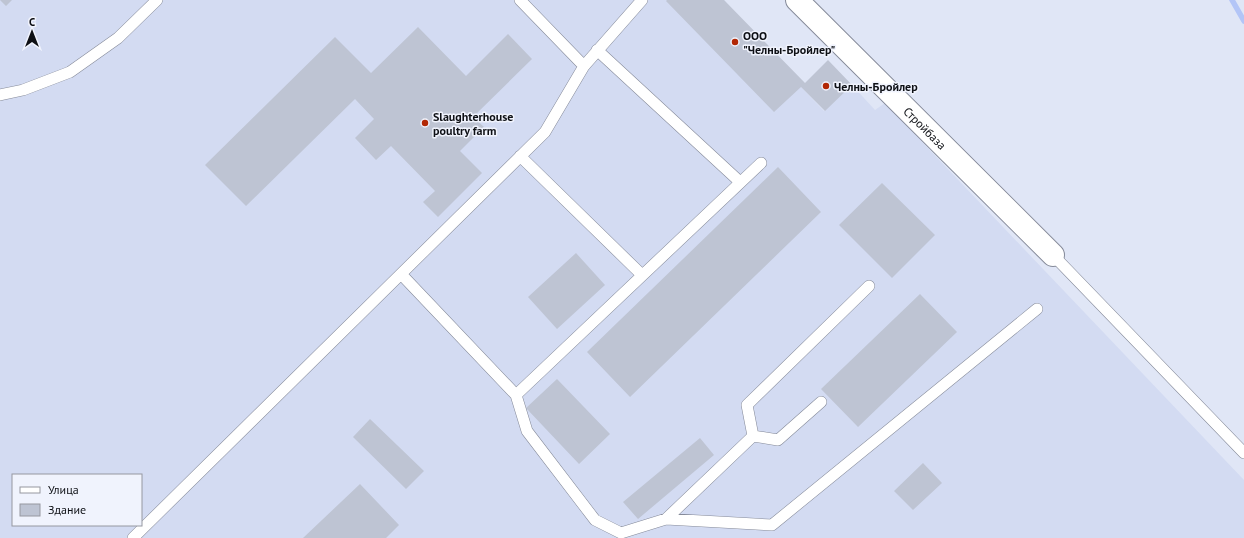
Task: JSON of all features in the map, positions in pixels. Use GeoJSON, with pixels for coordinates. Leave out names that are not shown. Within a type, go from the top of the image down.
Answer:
{"type":"FeatureCollection","features":[{"type":"Feature","properties":{"kind":"street","name":"Стройбаза"},"geometry":{"type":"LineString","coordinates":[[797,0],[1054,255]]}},
{"type":"Feature","properties":{"kind":"lane"},"geometry":{"type":"LineString","coordinates":[[0,95],[23,90],[70,72],[118,38],[157,0]]}},
{"type":"Feature","properties":{"kind":"lane"},"geometry":{"type":"LineString","coordinates":[[520,0],[584,66]]}},
{"type":"Feature","properties":{"kind":"lane"},"geometry":{"type":"LineString","coordinates":[[133,538],[545,132],[584,66],[642,0]]}},
{"type":"Feature","properties":{"kind":"lane"},"geometry":{"type":"LineString","coordinates":[[597,50],[740,182]]}},
{"type":"Feature","properties":{"kind":"lane"},"geometry":{"type":"LineString","coordinates":[[520,156],[642,275]]}},
{"type":"Feature","properties":{"kind":"lane"},"geometry":{"type":"LineString","coordinates":[[516,395],[761,162]]}},
{"type":"Feature","properties":{"kind":"lane"},"geometry":{"type":"LineString","coordinates":[[1054,255],[1244,453]]}},
{"type":"Feature","properties":{"kind":"lane"},"geometry":{"type":"LineString","coordinates":[[401,274],[516,395],[527,431],[595,520],[621,533],[666,519],[772,525],[1037,309]]}},
{"type":"Feature","properties":{"kind":"lane"},"geometry":{"type":"LineString","coordinates":[[753,436],[747,405],[869,286]]}},
{"type":"Feature","properties":{"kind":"lane"},"geometry":{"type":"LineString","coordinates":[[753,436],[778,440],[820,402]]}},
{"type":"Feature","properties":{"kind":"lane"},"geometry":{"type":"LineString","coordinates":[[666,519],[753,436]]}},
{"type":"Feature","properties":{"kind":"shaded area","name":"Челны-Бройлер"},"geometry":{"type":"Polygon","coordinates":[[[0,0],[724,0],[824,111],[852,85],[875,110],[885,103],[1244,480],[1244,538],[0,538],[0,0]]]}},
{"type":"Feature","properties":{"kind":"building"},"geometry":{"type":"Polygon","coordinates":[[[0,0],[12,0],[6,6],[0,0]]]}},
{"type":"Feature","properties":{"kind":"building","name":"ООО \"Челны-Бройлер\""},"geometry":{"type":"Polygon","coordinates":[[[724,0],[805,83],[828,60],[852,85],[825,111],[801,87],[774,112],[666,1],[724,0]]]}},
{"type":"Feature","properties":{"kind":"building","name":"Slaughterhouse poultry farm"},"geometry":{"type":"Polygon","coordinates":[[[418,27],[466,76],[508,34],[532,59],[473,117],[484,127],[460,151],[482,173],[438,217],[423,202],[435,191],[391,146],[376,160],[355,138],[374,119],[355,99],[246,206],[205,165],[335,37],[371,73],[418,27]]]}},
{"type":"Feature","properties":{"kind":"building"},"geometry":{"type":"Polygon","coordinates":[[[778,167],[821,212],[630,397],[587,352],[778,167]]]}},
{"type":"Feature","properties":{"kind":"building"},"geometry":{"type":"Polygon","coordinates":[[[882,183],[935,235],[892,278],[839,225],[882,183]]]}},
{"type":"Feature","properties":{"kind":"building"},"geometry":{"type":"Polygon","coordinates":[[[576,253],[605,285],[557,329],[528,297],[576,253]]]}},
{"type":"Feature","properties":{"kind":"building"},"geometry":{"type":"Polygon","coordinates":[[[920,294],[957,332],[858,427],[821,389],[920,294]]]}},
{"type":"Feature","properties":{"kind":"building"},"geometry":{"type":"Polygon","coordinates":[[[557,379],[610,434],[579,464],[526,408],[557,379]]]}},
{"type":"Feature","properties":{"kind":"building"},"geometry":{"type":"Polygon","coordinates":[[[370,419],[424,471],[406,489],[353,437],[370,419]]]}},
{"type":"Feature","properties":{"kind":"building"},"geometry":{"type":"Polygon","coordinates":[[[700,438],[714,455],[638,519],[623,502],[700,438]]]}},
{"type":"Feature","properties":{"kind":"building"},"geometry":{"type":"Polygon","coordinates":[[[923,463],[942,483],[913,510],[894,491],[923,463]]]}},
{"type":"Feature","properties":{"kind":"building"},"geometry":{"type":"Polygon","coordinates":[[[360,484],[399,525],[386,538],[303,538],[360,484]]]}},
{"type":"Feature","properties":{"kind":"waterway"},"geometry":{"type":"LineString","coordinates":[[1232,0],[1244,21]]}},
{"type":"Feature","properties":{"kind":"place","name":"ООО \"Челны-Бройлер\""},"geometry":{"type":"Point","coordinates":[735,42]}},
{"type":"Feature","properties":{"kind":"place","name":"Челны-Бройлер"},"geometry":{"type":"Point","coordinates":[826,86]}},
{"type":"Feature","properties":{"kind":"place","name":"Slaughterhouse poultry farm"},"geometry":{"type":"Point","coordinates":[425,123]}}]}
